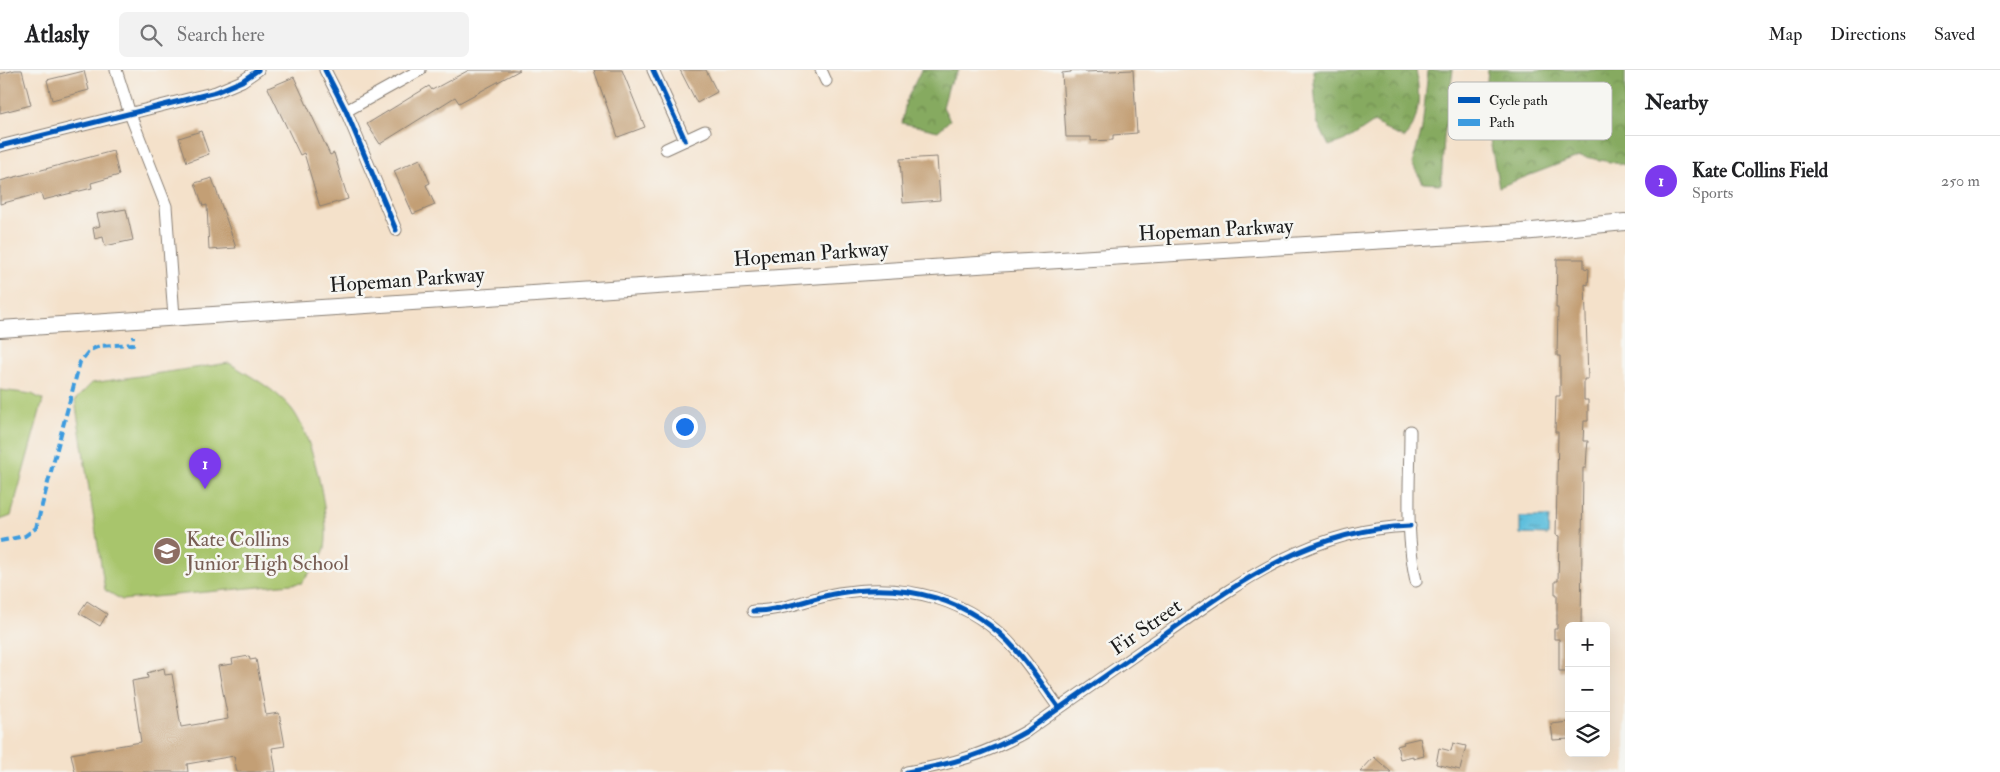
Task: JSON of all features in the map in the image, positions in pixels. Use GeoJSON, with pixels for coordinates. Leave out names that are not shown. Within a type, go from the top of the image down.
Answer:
{"type":"FeatureCollection","features":[{"type":"Feature","properties":{"kind":"main road","name":"Hopeman Parkway"},"geometry":{"type":"LineString","coordinates":[[0,329],[1012,263],[1512,233],[1625,222]]}},
{"type":"Feature","properties":{"kind":"street"},"geometry":{"type":"LineString","coordinates":[[116,70],[130,114],[166,206],[174,317]]}},
{"type":"Feature","properties":{"kind":"street"},"geometry":{"type":"LineString","coordinates":[[0,146],[216,92],[242,81],[258,70]]}},
{"type":"Feature","properties":{"kind":"street"},"geometry":{"type":"LineString","coordinates":[[325,70],[346,111],[396,230]]}},
{"type":"Feature","properties":{"kind":"street"},"geometry":{"type":"LineString","coordinates":[[346,111],[420,70]]}},
{"type":"Feature","properties":{"kind":"street"},"geometry":{"type":"LineString","coordinates":[[653,70],[685,140]]}},
{"type":"Feature","properties":{"kind":"street"},"geometry":{"type":"LineString","coordinates":[[666,149],[705,131]]}},
{"type":"Feature","properties":{"kind":"street"},"geometry":{"type":"LineString","coordinates":[[1410,431],[1410,526],[1412,559],[1416,581]]}},
{"type":"Feature","properties":{"kind":"street","name":"Fir Street"},"geometry":{"type":"LineString","coordinates":[[907,772],[957,762],[986,753],[1027,731],[1197,611],[1250,576],[1283,558],[1340,536],[1369,530],[1410,526]]}},
{"type":"Feature","properties":{"kind":"street"},"geometry":{"type":"LineString","coordinates":[[753,611],[777,609],[859,590],[909,591],[935,597],[981,619],[999,633],[1016,649],[1059,708]]}},
{"type":"Feature","properties":{"kind":"green space"},"geometry":{"type":"Polygon","coordinates":[[[921,70],[959,70],[949,85],[943,107],[950,120],[938,131],[902,123],[906,101],[921,70]]]}},
{"type":"Feature","properties":{"kind":"green space"},"geometry":{"type":"Polygon","coordinates":[[[1313,70],[1416,70],[1418,88],[1417,114],[1405,138],[1392,133],[1374,122],[1349,139],[1329,146],[1317,122],[1313,70]]]}},
{"type":"Feature","properties":{"kind":"green space"},"geometry":{"type":"Polygon","coordinates":[[[1428,70],[1453,70],[1451,82],[1448,82],[1448,108],[1441,184],[1423,183],[1412,164],[1422,129],[1428,70]]]}},
{"type":"Feature","properties":{"kind":"green space"},"geometry":{"type":"Polygon","coordinates":[[[1488,70],[1625,70],[1625,165],[1580,156],[1499,187],[1490,140],[1612,140],[1612,82],[1487,82],[1488,70]]]}},
{"type":"Feature","properties":{"kind":"green space"},"geometry":{"type":"Polygon","coordinates":[[[229,363],[278,395],[291,408],[299,420],[313,455],[322,496],[326,534],[324,552],[302,583],[122,600],[105,590],[75,400],[92,383],[229,363]]]}},
{"type":"Feature","properties":{"kind":"green space"},"geometry":{"type":"Polygon","coordinates":[[[0,390],[32,394],[43,400],[11,516],[0,520],[0,390]]]}},
{"type":"Feature","properties":{"kind":"water"},"geometry":{"type":"Polygon","coordinates":[[[1520,517],[1549,517],[1548,535],[1520,534],[1520,517]]]}},
{"type":"Feature","properties":{"kind":"building"},"geometry":{"type":"Polygon","coordinates":[[[22,70],[31,105],[0,113],[0,74],[22,70]]]}},
{"type":"Feature","properties":{"kind":"building"},"geometry":{"type":"Polygon","coordinates":[[[469,70],[520,70],[459,103],[455,97],[380,144],[367,124],[429,86],[432,90],[469,70]]]}},
{"type":"Feature","properties":{"kind":"building"},"geometry":{"type":"Polygon","coordinates":[[[594,70],[622,70],[645,127],[618,137],[594,70]]]}},
{"type":"Feature","properties":{"kind":"building"},"geometry":{"type":"Polygon","coordinates":[[[680,70],[706,70],[717,92],[697,103],[680,70]]]}},
{"type":"Feature","properties":{"kind":"building"},"geometry":{"type":"Polygon","coordinates":[[[1071,70],[1085,70],[1085,72],[1133,70],[1137,133],[1113,135],[1113,140],[1091,141],[1091,137],[1066,137],[1062,73],[1071,72],[1071,70]]]}},
{"type":"Feature","properties":{"kind":"building"},"geometry":{"type":"Polygon","coordinates":[[[84,71],[89,90],[52,100],[47,80],[84,71]]]}},
{"type":"Feature","properties":{"kind":"building"},"geometry":{"type":"Polygon","coordinates":[[[294,77],[330,155],[334,153],[348,199],[320,207],[304,153],[300,155],[268,88],[294,77]]]}},
{"type":"Feature","properties":{"kind":"building"},"geometry":{"type":"Polygon","coordinates":[[[201,131],[209,154],[187,162],[179,138],[201,131]]]}},
{"type":"Feature","properties":{"kind":"building"},"geometry":{"type":"Polygon","coordinates":[[[113,151],[119,175],[91,183],[92,188],[43,200],[41,193],[0,204],[0,181],[113,151]]]}},
{"type":"Feature","properties":{"kind":"building"},"geometry":{"type":"Polygon","coordinates":[[[937,157],[940,200],[903,203],[900,159],[937,157]]]}},
{"type":"Feature","properties":{"kind":"building"},"geometry":{"type":"Polygon","coordinates":[[[420,159],[430,183],[426,185],[435,205],[413,214],[394,171],[420,159]]]}},
{"type":"Feature","properties":{"kind":"building"},"geometry":{"type":"Polygon","coordinates":[[[212,178],[236,248],[209,250],[207,205],[203,206],[195,183],[212,178]]]}},
{"type":"Feature","properties":{"kind":"building"},"geometry":{"type":"Polygon","coordinates":[[[126,209],[133,240],[105,246],[103,237],[95,239],[93,228],[100,226],[97,214],[126,209]]]}},
{"type":"Feature","properties":{"kind":"building"},"geometry":{"type":"Polygon","coordinates":[[[1557,259],[1584,259],[1584,268],[1589,269],[1588,285],[1585,284],[1588,379],[1584,379],[1584,400],[1588,400],[1588,421],[1584,421],[1583,441],[1588,441],[1586,468],[1583,468],[1581,622],[1565,622],[1565,671],[1559,671],[1559,639],[1554,639],[1554,629],[1557,629],[1555,581],[1558,581],[1559,536],[1556,535],[1558,432],[1555,432],[1556,396],[1560,396],[1560,356],[1557,356],[1558,308],[1556,308],[1557,259]]]}},
{"type":"Feature","properties":{"kind":"building"},"geometry":{"type":"Polygon","coordinates":[[[87,601],[107,614],[100,626],[79,613],[87,601]]]}},
{"type":"Feature","properties":{"kind":"building"},"geometry":{"type":"Polygon","coordinates":[[[249,656],[250,660],[256,659],[266,715],[279,713],[285,746],[272,748],[276,772],[237,772],[234,756],[187,764],[188,772],[75,772],[71,754],[141,742],[132,681],[148,678],[147,673],[164,668],[165,675],[172,674],[181,727],[228,719],[218,666],[233,664],[232,659],[249,656]]]}},
{"type":"Feature","properties":{"kind":"building"},"geometry":{"type":"Polygon","coordinates":[[[1565,722],[1565,739],[1553,740],[1551,724],[1565,722]]]}},
{"type":"Feature","properties":{"kind":"building"},"geometry":{"type":"Polygon","coordinates":[[[1420,738],[1424,756],[1413,759],[1413,756],[1400,759],[1397,746],[1404,744],[1403,742],[1420,738]]]}},
{"type":"Feature","properties":{"kind":"building"},"geometry":{"type":"Polygon","coordinates":[[[1453,743],[1466,746],[1460,770],[1436,764],[1439,748],[1451,751],[1453,743]]]}},
{"type":"Feature","properties":{"kind":"building"},"geometry":{"type":"Polygon","coordinates":[[[1374,757],[1391,772],[1360,772],[1374,757]]]}},
{"type":"Feature","properties":{"kind":"marked path"},"geometry":{"type":"LineString","coordinates":[[0,541],[25,536],[36,528],[80,362],[90,350],[100,346],[133,344],[133,336]]}},
{"type":"Feature","properties":{"kind":"cycle path"},"geometry":{"type":"LineString","coordinates":[[0,146],[216,92],[242,81],[258,70]]}},
{"type":"Feature","properties":{"kind":"cycle path"},"geometry":{"type":"LineString","coordinates":[[325,70],[346,111],[396,230]]}},
{"type":"Feature","properties":{"kind":"cycle path"},"geometry":{"type":"LineString","coordinates":[[653,70],[685,140]]}},
{"type":"Feature","properties":{"kind":"cycle path"},"geometry":{"type":"LineString","coordinates":[[907,772],[969,757],[998,746],[1027,731],[1223,594],[1281,560],[1342,536],[1375,529],[1410,526]]}},
{"type":"Feature","properties":{"kind":"cycle path"},"geometry":{"type":"LineString","coordinates":[[753,611],[786,607],[828,595],[864,590],[912,592],[935,598],[958,606],[998,632],[1022,657],[1059,708]]}},
{"type":"Feature","properties":{"kind":"place","name":"Kate Collins Field"},"geometry":{"type":"Point","coordinates":[205,489]}},
{"type":"Feature","properties":{"kind":"place","name":"Kate Collins Junior High School"},"geometry":{"type":"Point","coordinates":[167,551]}}]}
